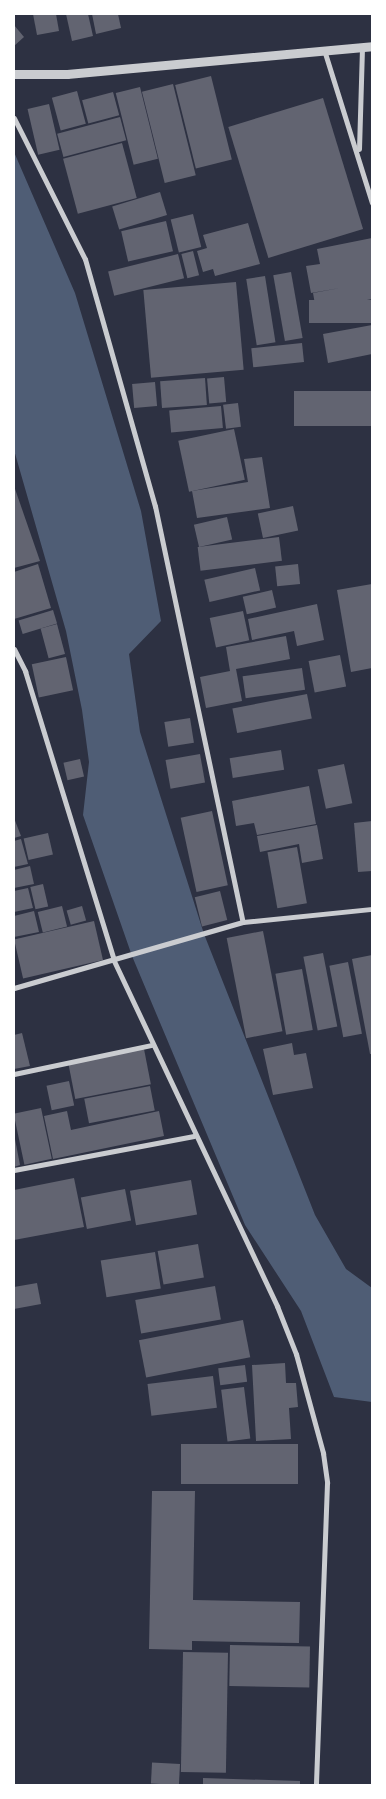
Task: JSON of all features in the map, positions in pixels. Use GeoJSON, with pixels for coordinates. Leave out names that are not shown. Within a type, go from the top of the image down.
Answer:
{"type":"FeatureCollection","features":[{"type":"Feature","properties":{"kind":"street"},"geometry":{"type":"LineString","coordinates":[[14,74],[67,74],[325,53],[372,46]]}},
{"type":"Feature","properties":{"kind":"street"},"geometry":{"type":"LineString","coordinates":[[359,155],[362,47]]}},
{"type":"Feature","properties":{"kind":"street"},"geometry":{"type":"LineString","coordinates":[[325,53],[370,185],[372,203]]}},
{"type":"Feature","properties":{"kind":"street"},"geometry":{"type":"LineString","coordinates":[[14,118],[85,259],[155,506],[243,922]]}},
{"type":"Feature","properties":{"kind":"street"},"geometry":{"type":"LineString","coordinates":[[14,649],[25,670],[114,961],[296,1354],[327,1468],[316,1785]]}},
{"type":"Feature","properties":{"kind":"street"},"geometry":{"type":"LineString","coordinates":[[14,988],[132,956],[243,922],[372,908]]}},
{"type":"Feature","properties":{"kind":"street"},"geometry":{"type":"LineString","coordinates":[[14,1074],[152,1045]]}},
{"type":"Feature","properties":{"kind":"street"},"geometry":{"type":"LineString","coordinates":[[14,1170],[194,1136]]}},
{"type":"Feature","properties":{"kind":"water"},"geometry":{"type":"Polygon","coordinates":[[[14,152],[75,293],[141,511],[161,621],[129,654],[140,732],[204,934],[315,1215],[346,1269],[372,1288],[372,1402],[334,1397],[301,1311],[245,1225],[132,956],[83,815],[89,762],[82,710],[66,631],[14,450],[14,152]]]}},
{"type":"Feature","properties":{"kind":"building"},"geometry":{"type":"Polygon","coordinates":[[[33,14],[56,14],[59,31],[37,35],[33,14]]]}},
{"type":"Feature","properties":{"kind":"building"},"geometry":{"type":"Polygon","coordinates":[[[66,14],[88,14],[93,36],[72,41],[66,14]]]}},
{"type":"Feature","properties":{"kind":"building"},"geometry":{"type":"Polygon","coordinates":[[[92,14],[118,14],[121,28],[96,34],[92,14]]]}},
{"type":"Feature","properties":{"kind":"building"},"geometry":{"type":"Polygon","coordinates":[[[14,25],[24,37],[14,46],[14,25]]]}},
{"type":"Feature","properties":{"kind":"building"},"geometry":{"type":"Polygon","coordinates":[[[211,76],[232,159],[196,168],[175,85],[211,76]]]}},
{"type":"Feature","properties":{"kind":"building"},"geometry":{"type":"Polygon","coordinates":[[[173,84],[196,175],[165,183],[142,92],[173,84]]]}},
{"type":"Feature","properties":{"kind":"building"},"geometry":{"type":"Polygon","coordinates":[[[140,87],[158,159],[134,165],[116,93],[140,87]]]}},
{"type":"Feature","properties":{"kind":"building"},"geometry":{"type":"Polygon","coordinates":[[[77,91],[86,124],[61,131],[52,98],[77,91]]]}},
{"type":"Feature","properties":{"kind":"building"},"geometry":{"type":"Polygon","coordinates":[[[113,92],[119,115],[88,123],[82,100],[113,92]]]}},
{"type":"Feature","properties":{"kind":"building"},"geometry":{"type":"Polygon","coordinates":[[[323,98],[363,229],[268,258],[228,127],[323,98]]]}},
{"type":"Feature","properties":{"kind":"building"},"geometry":{"type":"Polygon","coordinates":[[[49,104],[60,150],[38,155],[28,109],[49,104]]]}},
{"type":"Feature","properties":{"kind":"building"},"geometry":{"type":"Polygon","coordinates":[[[120,117],[126,140],[63,157],[57,134],[120,117]]]}},
{"type":"Feature","properties":{"kind":"building"},"geometry":{"type":"Polygon","coordinates":[[[122,143],[137,198],[78,214],[63,159],[122,143]]]}},
{"type":"Feature","properties":{"kind":"building"},"geometry":{"type":"Polygon","coordinates":[[[160,192],[167,215],[119,230],[112,207],[160,192]]]}},
{"type":"Feature","properties":{"kind":"building"},"geometry":{"type":"Polygon","coordinates":[[[193,214],[201,247],[179,253],[171,220],[193,214]]]}},
{"type":"Feature","properties":{"kind":"building"},"geometry":{"type":"Polygon","coordinates":[[[166,221],[173,251],[128,262],[121,231],[166,221]]]}},
{"type":"Feature","properties":{"kind":"building"},"geometry":{"type":"Polygon","coordinates":[[[248,223],[260,264],[215,276],[213,269],[203,272],[197,251],[207,248],[203,235],[248,223]]]}},
{"type":"Feature","properties":{"kind":"building"},"geometry":{"type":"Polygon","coordinates":[[[372,238],[372,299],[316,310],[313,293],[340,288],[311,293],[306,266],[320,264],[317,249],[372,238]]]}},
{"type":"Feature","properties":{"kind":"building"},"geometry":{"type":"Polygon","coordinates":[[[193,251],[199,275],[187,278],[181,254],[193,251]]]}},
{"type":"Feature","properties":{"kind":"building"},"geometry":{"type":"Polygon","coordinates":[[[178,254],[184,278],[114,296],[108,271],[178,254]]]}},
{"type":"Feature","properties":{"kind":"building"},"geometry":{"type":"Polygon","coordinates":[[[291,272],[303,338],[285,341],[273,275],[291,272]]]}},
{"type":"Feature","properties":{"kind":"building"},"geometry":{"type":"Polygon","coordinates":[[[265,276],[275,342],[257,345],[246,279],[265,276]]]}},
{"type":"Feature","properties":{"kind":"building"},"geometry":{"type":"Polygon","coordinates":[[[236,282],[244,370],[151,378],[143,290],[236,282]]]}},
{"type":"Feature","properties":{"kind":"building"},"geometry":{"type":"Polygon","coordinates":[[[309,300],[372,300],[372,323],[309,323],[309,300]]]}},
{"type":"Feature","properties":{"kind":"building"},"geometry":{"type":"Polygon","coordinates":[[[372,325],[372,354],[328,363],[323,334],[372,325]]]}},
{"type":"Feature","properties":{"kind":"building"},"geometry":{"type":"Polygon","coordinates":[[[302,343],[304,362],[253,367],[251,348],[302,343]]]}},
{"type":"Feature","properties":{"kind":"building"},"geometry":{"type":"Polygon","coordinates":[[[224,377],[226,402],[209,403],[207,378],[224,377]]]}},
{"type":"Feature","properties":{"kind":"building"},"geometry":{"type":"Polygon","coordinates":[[[205,378],[207,405],[162,408],[160,381],[205,378]]]}},
{"type":"Feature","properties":{"kind":"building"},"geometry":{"type":"Polygon","coordinates":[[[155,382],[157,406],[134,408],[132,384],[155,382]]]}},
{"type":"Feature","properties":{"kind":"building"},"geometry":{"type":"Polygon","coordinates":[[[294,391],[372,391],[372,426],[294,426],[294,391]]]}},
{"type":"Feature","properties":{"kind":"building"},"geometry":{"type":"Polygon","coordinates":[[[238,403],[241,427],[226,429],[223,405],[238,403]]]}},
{"type":"Feature","properties":{"kind":"building"},"geometry":{"type":"Polygon","coordinates":[[[221,406],[223,428],[171,432],[169,411],[221,406]]]}},
{"type":"Feature","properties":{"kind":"building"},"geometry":{"type":"Polygon","coordinates":[[[234,429],[245,480],[189,492],[178,441],[234,429]]]}},
{"type":"Feature","properties":{"kind":"building"},"geometry":{"type":"Polygon","coordinates":[[[262,457],[270,508],[197,518],[192,491],[248,482],[244,459],[262,457]]]}},
{"type":"Feature","properties":{"kind":"building"},"geometry":{"type":"Polygon","coordinates":[[[14,486],[40,561],[14,568],[14,486]]]}},
{"type":"Feature","properties":{"kind":"building"},"geometry":{"type":"Polygon","coordinates":[[[293,506],[298,530],[263,538],[258,513],[293,506]]]}},
{"type":"Feature","properties":{"kind":"building"},"geometry":{"type":"Polygon","coordinates":[[[227,517],[232,539],[199,547],[194,525],[227,517]]]}},
{"type":"Feature","properties":{"kind":"building"},"geometry":{"type":"Polygon","coordinates":[[[279,537],[282,561],[201,571],[198,547],[279,537]]]}},
{"type":"Feature","properties":{"kind":"building"},"geometry":{"type":"Polygon","coordinates":[[[38,564],[51,608],[14,619],[14,572],[38,564]]]}},
{"type":"Feature","properties":{"kind":"building"},"geometry":{"type":"Polygon","coordinates":[[[298,564],[300,584],[277,586],[275,566],[298,564]]]}},
{"type":"Feature","properties":{"kind":"building"},"geometry":{"type":"Polygon","coordinates":[[[255,568],[260,590],[210,602],[204,580],[255,568]]]}},
{"type":"Feature","properties":{"kind":"building"},"geometry":{"type":"Polygon","coordinates":[[[372,584],[372,668],[351,672],[337,590],[372,584]]]}},
{"type":"Feature","properties":{"kind":"building"},"geometry":{"type":"Polygon","coordinates":[[[272,590],[276,608],[247,614],[243,597],[272,590]]]}},
{"type":"Feature","properties":{"kind":"building"},"geometry":{"type":"Polygon","coordinates":[[[317,604],[324,640],[297,646],[294,631],[252,640],[248,619],[317,604]]]}},
{"type":"Feature","properties":{"kind":"building"},"geometry":{"type":"Polygon","coordinates":[[[53,610],[57,623],[23,634],[19,621],[53,610]]]}},
{"type":"Feature","properties":{"kind":"building"},"geometry":{"type":"Polygon","coordinates":[[[243,611],[249,640],[216,647],[210,618],[243,611]]]}},
{"type":"Feature","properties":{"kind":"building"},"geometry":{"type":"Polygon","coordinates":[[[57,624],[65,654],[49,658],[41,628],[57,624]]]}},
{"type":"Feature","properties":{"kind":"building"},"geometry":{"type":"Polygon","coordinates":[[[286,636],[290,659],[236,669],[242,701],[206,708],[200,677],[230,671],[226,647],[286,636]]]}},
{"type":"Feature","properties":{"kind":"building"},"geometry":{"type":"Polygon","coordinates":[[[340,655],[346,686],[315,693],[309,661],[340,655]]]}},
{"type":"Feature","properties":{"kind":"building"},"geometry":{"type":"Polygon","coordinates":[[[66,657],[73,690],[39,698],[32,664],[66,657]]]}},
{"type":"Feature","properties":{"kind":"building"},"geometry":{"type":"Polygon","coordinates":[[[302,668],[305,690],[246,698],[243,676],[302,668]]]}},
{"type":"Feature","properties":{"kind":"building"},"geometry":{"type":"Polygon","coordinates":[[[307,694],[312,719],[237,733],[232,709],[307,694]]]}},
{"type":"Feature","properties":{"kind":"building"},"geometry":{"type":"Polygon","coordinates":[[[190,718],[194,743],[168,747],[164,722],[190,718]]]}},
{"type":"Feature","properties":{"kind":"building"},"geometry":{"type":"Polygon","coordinates":[[[281,750],[284,770],[233,778],[230,758],[281,750]]]}},
{"type":"Feature","properties":{"kind":"building"},"geometry":{"type":"Polygon","coordinates":[[[200,754],[205,783],[171,789],[166,760],[200,754]]]}},
{"type":"Feature","properties":{"kind":"building"},"geometry":{"type":"Polygon","coordinates":[[[80,759],[84,777],[67,780],[63,763],[80,759]]]}},
{"type":"Feature","properties":{"kind":"building"},"geometry":{"type":"Polygon","coordinates":[[[344,764],[352,803],[326,809],[318,770],[344,764]]]}},
{"type":"Feature","properties":{"kind":"building"},"geometry":{"type":"Polygon","coordinates":[[[309,786],[316,824],[257,835],[254,823],[236,826],[232,801],[309,786]]]}},
{"type":"Feature","properties":{"kind":"building"},"geometry":{"type":"Polygon","coordinates":[[[212,811],[228,885],[197,892],[181,818],[212,811]]]}},
{"type":"Feature","properties":{"kind":"building"},"geometry":{"type":"Polygon","coordinates":[[[14,818],[21,836],[14,838],[14,818]]]}},
{"type":"Feature","properties":{"kind":"building"},"geometry":{"type":"Polygon","coordinates":[[[372,821],[372,871],[358,872],[354,823],[372,821]]]}},
{"type":"Feature","properties":{"kind":"building"},"geometry":{"type":"Polygon","coordinates":[[[317,825],[323,859],[302,863],[299,844],[260,852],[257,836],[317,825]]]}},
{"type":"Feature","properties":{"kind":"building"},"geometry":{"type":"Polygon","coordinates":[[[48,833],[53,854],[29,860],[24,839],[48,833]]]}},
{"type":"Feature","properties":{"kind":"building"},"geometry":{"type":"Polygon","coordinates":[[[21,839],[28,864],[14,867],[14,841],[21,839]]]}},
{"type":"Feature","properties":{"kind":"building"},"geometry":{"type":"Polygon","coordinates":[[[297,847],[307,903],[277,908],[267,852],[297,847]]]}},
{"type":"Feature","properties":{"kind":"building"},"geometry":{"type":"Polygon","coordinates":[[[30,866],[34,884],[14,888],[14,870],[30,866]]]}},
{"type":"Feature","properties":{"kind":"building"},"geometry":{"type":"Polygon","coordinates":[[[43,884],[48,906],[36,909],[30,887],[43,884]]]}},
{"type":"Feature","properties":{"kind":"building"},"geometry":{"type":"Polygon","coordinates":[[[28,888],[33,908],[14,912],[14,891],[28,888]]]}},
{"type":"Feature","properties":{"kind":"building"},"geometry":{"type":"Polygon","coordinates":[[[220,891],[227,920],[202,926],[195,897],[220,891]]]}},
{"type":"Feature","properties":{"kind":"building"},"geometry":{"type":"Polygon","coordinates":[[[62,906],[67,926],[43,932],[38,912],[62,906]]]}},
{"type":"Feature","properties":{"kind":"building"},"geometry":{"type":"Polygon","coordinates":[[[82,906],[86,920],[71,925],[67,910],[82,906]]]}},
{"type":"Feature","properties":{"kind":"building"},"geometry":{"type":"Polygon","coordinates":[[[34,911],[39,932],[14,937],[14,916],[34,911]]]}},
{"type":"Feature","properties":{"kind":"building"},"geometry":{"type":"Polygon","coordinates":[[[94,921],[103,960],[23,978],[14,939],[94,921]]]}},
{"type":"Feature","properties":{"kind":"building"},"geometry":{"type":"Polygon","coordinates":[[[263,931],[282,1031],[246,1038],[227,938],[263,931]]]}},
{"type":"Feature","properties":{"kind":"building"},"geometry":{"type":"Polygon","coordinates":[[[323,953],[337,1027],[318,1030],[303,957],[323,953]]]}},
{"type":"Feature","properties":{"kind":"building"},"geometry":{"type":"Polygon","coordinates":[[[372,955],[372,1054],[370,1054],[352,959],[372,955]]]}},
{"type":"Feature","properties":{"kind":"building"},"geometry":{"type":"Polygon","coordinates":[[[348,962],[362,1034],[343,1037],[329,966],[348,962]]]}},
{"type":"Feature","properties":{"kind":"building"},"geometry":{"type":"Polygon","coordinates":[[[302,969],[313,1030],[286,1035],[275,974],[302,969]]]}},
{"type":"Feature","properties":{"kind":"building"},"geometry":{"type":"Polygon","coordinates":[[[22,1033],[30,1066],[14,1069],[14,1035],[22,1033]]]}},
{"type":"Feature","properties":{"kind":"building"},"geometry":{"type":"Polygon","coordinates":[[[292,1043],[294,1055],[306,1053],[313,1088],[273,1095],[263,1049],[292,1043]]]}},
{"type":"Feature","properties":{"kind":"building"},"geometry":{"type":"Polygon","coordinates":[[[144,1049],[151,1084],[75,1099],[68,1064],[144,1049]]]}},
{"type":"Feature","properties":{"kind":"building"},"geometry":{"type":"Polygon","coordinates":[[[69,1081],[74,1105],[52,1110],[47,1086],[69,1081]]]}},
{"type":"Feature","properties":{"kind":"building"},"geometry":{"type":"Polygon","coordinates":[[[150,1086],[155,1111],[89,1123],[84,1099],[150,1086]]]}},
{"type":"Feature","properties":{"kind":"building"},"geometry":{"type":"Polygon","coordinates":[[[41,1108],[52,1159],[24,1165],[14,1114],[41,1108]]]}},
{"type":"Feature","properties":{"kind":"building"},"geometry":{"type":"Polygon","coordinates":[[[67,1111],[71,1130],[159,1111],[164,1136],[53,1159],[44,1116],[67,1111]]]}},
{"type":"Feature","properties":{"kind":"building"},"geometry":{"type":"Polygon","coordinates":[[[14,1140],[20,1165],[14,1167],[14,1140]]]}},
{"type":"Feature","properties":{"kind":"building"},"geometry":{"type":"Polygon","coordinates":[[[74,1178],[84,1227],[14,1240],[14,1190],[74,1178]]]}},
{"type":"Feature","properties":{"kind":"building"},"geometry":{"type":"Polygon","coordinates":[[[191,1180],[197,1214],[136,1225],[130,1191],[191,1180]]]}},
{"type":"Feature","properties":{"kind":"building"},"geometry":{"type":"Polygon","coordinates":[[[125,1189],[131,1220],[87,1229],[81,1198],[125,1189]]]}},
{"type":"Feature","properties":{"kind":"building"},"geometry":{"type":"Polygon","coordinates":[[[198,1244],[204,1277],[164,1285],[158,1251],[198,1244]]]}},
{"type":"Feature","properties":{"kind":"building"},"geometry":{"type":"Polygon","coordinates":[[[155,1252],[161,1289],[106,1297],[101,1261],[155,1252]]]}},
{"type":"Feature","properties":{"kind":"building"},"geometry":{"type":"Polygon","coordinates":[[[37,1283],[41,1304],[14,1309],[14,1287],[37,1283]]]}},
{"type":"Feature","properties":{"kind":"building"},"geometry":{"type":"Polygon","coordinates":[[[215,1286],[221,1319],[141,1334],[135,1300],[215,1286]]]}},
{"type":"Feature","properties":{"kind":"building"},"geometry":{"type":"Polygon","coordinates":[[[243,1320],[250,1357],[146,1378],[139,1340],[243,1320]]]}},
{"type":"Feature","properties":{"kind":"building"},"geometry":{"type":"Polygon","coordinates":[[[285,1363],[286,1383],[296,1383],[298,1407],[289,1408],[291,1439],[256,1441],[252,1365],[285,1363]]]}},
{"type":"Feature","properties":{"kind":"building"},"geometry":{"type":"Polygon","coordinates":[[[245,1365],[247,1382],[220,1385],[218,1368],[245,1365]]]}},
{"type":"Feature","properties":{"kind":"building"},"geometry":{"type":"Polygon","coordinates":[[[213,1376],[217,1408],[151,1416],[147,1384],[213,1376]]]}},
{"type":"Feature","properties":{"kind":"building"},"geometry":{"type":"Polygon","coordinates":[[[244,1387],[250,1439],[228,1441],[221,1390],[244,1387]]]}},
{"type":"Feature","properties":{"kind":"building"},"geometry":{"type":"Polygon","coordinates":[[[181,1444],[298,1444],[298,1484],[181,1484],[181,1444]]]}},
{"type":"Feature","properties":{"kind":"building"},"geometry":{"type":"Polygon","coordinates":[[[152,1491],[195,1491],[193,1600],[300,1602],[299,1643],[192,1641],[192,1650],[149,1649],[152,1491]]]}},
{"type":"Feature","properties":{"kind":"building"},"geometry":{"type":"Polygon","coordinates":[[[230,1645],[310,1646],[309,1687],[229,1686],[230,1645]]]}},
{"type":"Feature","properties":{"kind":"building"},"geometry":{"type":"Polygon","coordinates":[[[183,1652],[228,1653],[226,1773],[181,1772],[183,1652]]]}},
{"type":"Feature","properties":{"kind":"building"},"geometry":{"type":"Polygon","coordinates":[[[152,1763],[180,1764],[179,1785],[151,1784],[152,1763]]]}},
{"type":"Feature","properties":{"kind":"building"},"geometry":{"type":"Polygon","coordinates":[[[203,1778],[300,1781],[300,1785],[203,1785],[203,1778]]]}}]}
